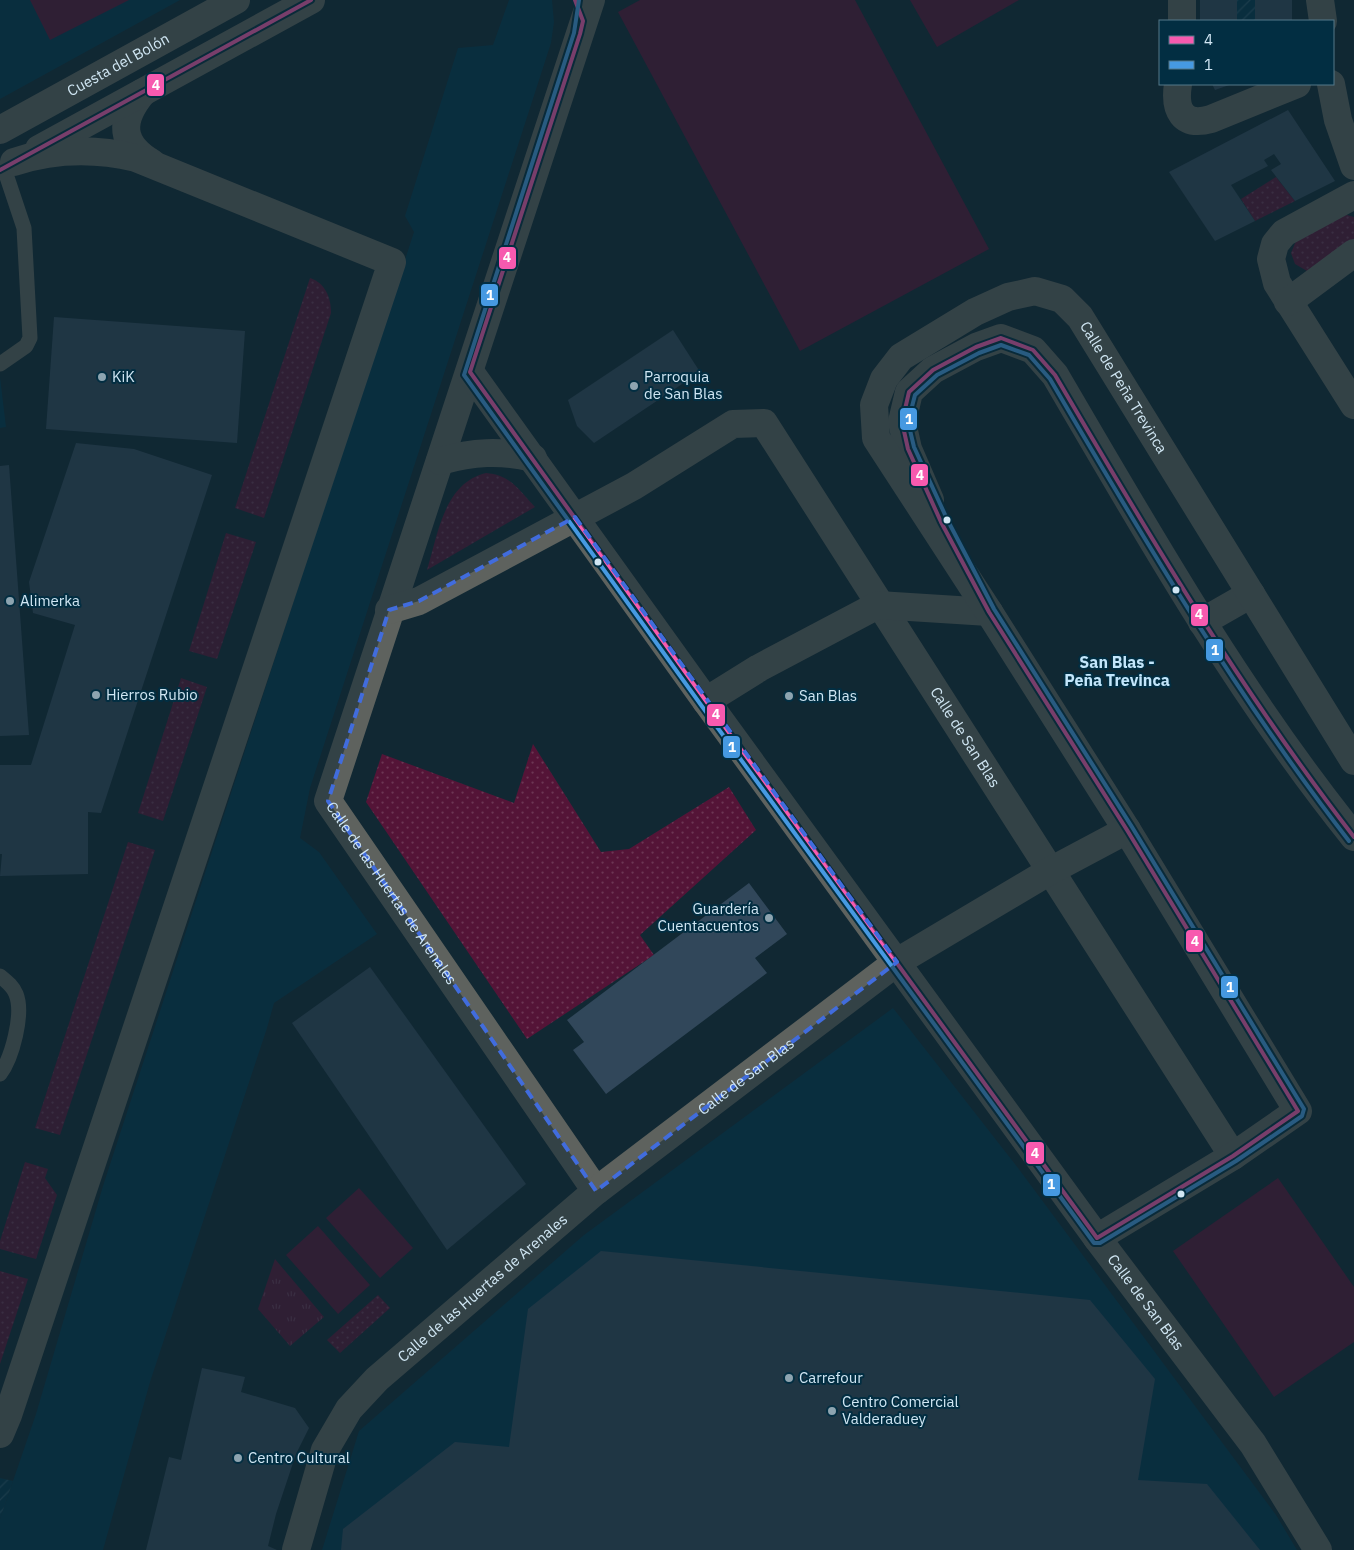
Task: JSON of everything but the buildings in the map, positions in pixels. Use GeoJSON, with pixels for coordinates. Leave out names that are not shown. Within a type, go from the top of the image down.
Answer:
{"type":"FeatureCollection","features":[{"type":"Feature","properties":{"kind":"street","name":"Cuesta del Bolón"},"geometry":{"type":"LineString","coordinates":[[0,130],[236,0]]}},
{"type":"Feature","properties":{"kind":"street"},"geometry":{"type":"LineString","coordinates":[[6,167],[311,0]]}},
{"type":"Feature","properties":{"kind":"street"},"geometry":{"type":"LineString","coordinates":[[1182,0],[1182,20]]}},
{"type":"Feature","properties":{"kind":"street"},"geometry":{"type":"LineString","coordinates":[[1320,0],[1323,20]]}},
{"type":"Feature","properties":{"kind":"street","name":"Calle de las Huertas de Arenales"},"geometry":{"type":"LineString","coordinates":[[296,1550],[325,1450],[349,1409],[377,1379],[596,1191],[328,802],[389,610],[470,372],[583,5]]}},
{"type":"Feature","properties":{"kind":"street"},"geometry":{"type":"LineString","coordinates":[[1178,85],[1177,100],[1180,111],[1188,119],[1199,122],[1212,119],[1295,85]]}},
{"type":"Feature","properties":{"kind":"street"},"geometry":{"type":"LineString","coordinates":[[1331,85],[1348,116],[1354,166]]}},
{"type":"Feature","properties":{"kind":"street"},"geometry":{"type":"LineString","coordinates":[[142,93],[130,108],[126,122],[127,136],[132,148],[153,164]]}},
{"type":"Feature","properties":{"kind":"street"},"geometry":{"type":"LineString","coordinates":[[0,1434],[27,1359],[392,262],[153,164],[121,154],[89,151],[49,153],[6,167]]}},
{"type":"Feature","properties":{"kind":"street"},"geometry":{"type":"LineString","coordinates":[[1354,194],[1289,229],[1275,244],[1272,266],[1277,283],[1288,302],[1354,405]]}},
{"type":"Feature","properties":{"kind":"street"},"geometry":{"type":"LineString","coordinates":[[1288,302],[1354,253]]}},
{"type":"Feature","properties":{"kind":"street","name":"Calle de Peña Trevinca"},"geometry":{"type":"LineString","coordinates":[[1097,1238],[1233,1156],[1298,1111],[1127,830],[876,438],[874,406],[884,379],[901,358],[975,312],[1008,296],[1035,291],[1062,299],[1080,317],[1354,761]]}},
{"type":"Feature","properties":{"kind":"street"},"geometry":{"type":"LineString","coordinates":[[938,335],[950,361]]}},
{"type":"Feature","properties":{"kind":"street","name":"Calle de Peña Trevinca"},"geometry":{"type":"LineString","coordinates":[[989,612],[924,488],[908,449],[902,422],[909,392],[933,370],[976,347],[1001,338],[1033,350],[1056,375],[1202,622],[1311,783],[1354,837]]}},
{"type":"Feature","properties":{"kind":"street","name":"Calle de San Blas"},"geometry":{"type":"LineString","coordinates":[[470,372],[706,701],[1097,1238],[1253,1444],[1318,1550]]}},
{"type":"Feature","properties":{"kind":"street","name":"Calle de San Blas"},"geometry":{"type":"LineString","coordinates":[[575,517],[634,486],[733,424],[764,423],[878,605],[1233,1156]]}},
{"type":"Feature","properties":{"kind":"street"},"geometry":{"type":"LineString","coordinates":[[440,461],[468,453],[496,452],[533,458]]}},
{"type":"Feature","properties":{"kind":"street"},"geometry":{"type":"LineString","coordinates":[[389,610],[419,601],[575,517]]}},
{"type":"Feature","properties":{"kind":"street"},"geometry":{"type":"LineString","coordinates":[[1202,622],[1251,594]]}},
{"type":"Feature","properties":{"kind":"street"},"geometry":{"type":"LineString","coordinates":[[706,701],[759,668],[878,605],[989,612]]}},
{"type":"Feature","properties":{"kind":"street","name":"Calle de San Blas"},"geometry":{"type":"LineString","coordinates":[[596,1191],[897,962],[1050,870],[1127,830]]}},
{"type":"Feature","properties":{"kind":"lane"},"geometry":{"type":"LineString","coordinates":[[0,364],[26,346],[30,333],[24,228],[6,167]]}},
{"type":"Feature","properties":{"kind":"lane"},"geometry":{"type":"LineString","coordinates":[[0,976],[16,994],[19,1017],[10,1056],[0,1074]]}},
{"type":"Feature","properties":{"kind":"highlighted area"},"geometry":{"type":"Polygon","coordinates":[[[575,517],[897,962],[596,1191],[328,801],[389,610],[419,601],[575,517]]]}},
{"type":"Feature","properties":{"kind":"shaded area"},"geometry":{"type":"Polygon","coordinates":[[[0,0],[180,0],[0,99],[0,0]]]}},
{"type":"Feature","properties":{"kind":"shaded area"},"geometry":{"type":"Polygon","coordinates":[[[509,0],[552,0],[554,22],[551,43],[310,788],[300,838],[319,852],[377,934],[274,1003],[150,1382],[103,1550],[0,1550],[0,1519],[36,1414],[103,1186],[414,232],[405,216],[458,48],[493,45],[509,0]]]}},
{"type":"Feature","properties":{"kind":"shaded area"},"geometry":{"type":"Polygon","coordinates":[[[1237,0],[1255,0],[1255,20],[1237,20],[1237,0]]]}},
{"type":"Feature","properties":{"kind":"shaded area"},"geometry":{"type":"Polygon","coordinates":[[[0,377],[6,427],[0,428],[0,377]]]}},
{"type":"Feature","properties":{"kind":"shaded area","name":"Centro Comercial Valderaduey"},"geometry":{"type":"Polygon","coordinates":[[[893,1008],[1018,1168],[1276,1515],[1297,1550],[322,1550],[359,1431],[584,1235],[893,1008]]]}},
{"type":"Feature","properties":{"kind":"shaded area"},"geometry":{"type":"Polygon","coordinates":[[[0,1478],[13,1481],[0,1519],[0,1478]]]}},
{"type":"Feature","properties":{"kind":"green space"},"geometry":{"type":"Polygon","coordinates":[[[30,0],[129,0],[50,40],[30,0]]]}},
{"type":"Feature","properties":{"kind":"green space"},"geometry":{"type":"Polygon","coordinates":[[[640,0],[855,0],[989,249],[800,351],[618,12],[640,0]]]}},
{"type":"Feature","properties":{"kind":"green space"},"geometry":{"type":"Polygon","coordinates":[[[910,0],[1019,0],[937,47],[910,0]]]}},
{"type":"Feature","properties":{"kind":"green space"},"geometry":{"type":"Polygon","coordinates":[[[1276,177],[1295,201],[1255,221],[1241,199],[1276,177]]]}},
{"type":"Feature","properties":{"kind":"green space"},"geometry":{"type":"Polygon","coordinates":[[[1347,215],[1354,217],[1354,245],[1307,271],[1295,264],[1291,253],[1296,241],[1347,215]]]}},
{"type":"Feature","properties":{"kind":"green space"},"geometry":{"type":"Polygon","coordinates":[[[310,278],[320,283],[326,291],[330,301],[331,313],[264,518],[235,508],[310,278]]]}},
{"type":"Feature","properties":{"kind":"green space"},"geometry":{"type":"Polygon","coordinates":[[[486,473],[495,474],[514,484],[535,507],[427,570],[439,526],[452,499],[461,487],[472,479],[486,473]]]}},
{"type":"Feature","properties":{"kind":"green space"},"geometry":{"type":"Polygon","coordinates":[[[226,533],[256,542],[217,659],[189,651],[226,533]]]}},
{"type":"Feature","properties":{"kind":"green space"},"geometry":{"type":"Polygon","coordinates":[[[181,678],[207,687],[163,821],[138,813],[181,678]]]}},
{"type":"Feature","properties":{"kind":"green space"},"geometry":{"type":"Polygon","coordinates":[[[533,744],[601,852],[629,849],[729,787],[756,830],[640,935],[654,955],[527,1039],[366,802],[382,754],[514,803],[533,744]]]}},
{"type":"Feature","properties":{"kind":"green space"},"geometry":{"type":"Polygon","coordinates":[[[128,842],[155,850],[60,1135],[35,1128],[128,842]]]}},
{"type":"Feature","properties":{"kind":"green space"},"geometry":{"type":"Polygon","coordinates":[[[25,1162],[48,1169],[45,1178],[57,1195],[36,1259],[0,1249],[0,1241],[25,1162]]]}},
{"type":"Feature","properties":{"kind":"green space"},"geometry":{"type":"Polygon","coordinates":[[[1278,1178],[1354,1287],[1354,1342],[1274,1397],[1173,1251],[1278,1178]]]}},
{"type":"Feature","properties":{"kind":"green space"},"geometry":{"type":"Polygon","coordinates":[[[359,1188],[413,1248],[380,1278],[326,1218],[359,1188]]]}},
{"type":"Feature","properties":{"kind":"green space"},"geometry":{"type":"Polygon","coordinates":[[[318,1226],[370,1285],[338,1314],[286,1255],[318,1226]]]}},
{"type":"Feature","properties":{"kind":"green space"},"geometry":{"type":"Polygon","coordinates":[[[275,1259],[324,1317],[290,1346],[258,1309],[275,1259]]]}},
{"type":"Feature","properties":{"kind":"green space"},"geometry":{"type":"Polygon","coordinates":[[[0,1271],[28,1279],[0,1364],[0,1271]]]}},
{"type":"Feature","properties":{"kind":"green space"},"geometry":{"type":"Polygon","coordinates":[[[378,1295],[390,1308],[340,1353],[327,1340],[378,1295]]]}},
{"type":"Feature","properties":{"kind":"transit line","name":"4"},"geometry":{"type":"LineString","coordinates":[[0,170],[311,0]]}},
{"type":"Feature","properties":{"kind":"transit line","name":"4"},"geometry":{"type":"LineString","coordinates":[[575,0],[583,21],[580,34],[470,372],[706,701],[1097,1238],[1233,1156],[1298,1111],[1127,830],[989,612],[941,522],[908,449],[902,422],[909,392],[933,370],[976,347],[1001,338],[1033,350],[1055,375],[1125,494],[1234,669],[1354,837]]}},
{"type":"Feature","properties":{"kind":"transit line","name":"1"},"geometry":{"type":"LineString","coordinates":[[579,0],[574,33],[464,375],[701,705],[1094,1243],[1100,1243],[1236,1161],[1302,1116],[1304,1109],[1132,827],[994,609],[947,519],[914,447],[908,422],[915,395],[937,375],[979,353],[1001,345],[1029,355],[1050,379],[1120,498],[1229,673],[1349,841]]}},
{"type":"Feature","properties":{"kind":"place","name":"KiK"},"geometry":{"type":"Point","coordinates":[102,377]}},
{"type":"Feature","properties":{"kind":"place","name":"Parroquia de San Blas"},"geometry":{"type":"Point","coordinates":[634,386]}},
{"type":"Feature","properties":{"kind":"place","name":"Alimerka"},"geometry":{"type":"Point","coordinates":[10,601]}},
{"type":"Feature","properties":{"kind":"place","name":"Hierros Rubio"},"geometry":{"type":"Point","coordinates":[96,695]}},
{"type":"Feature","properties":{"kind":"place","name":"San Blas"},"geometry":{"type":"Point","coordinates":[789,696]}},
{"type":"Feature","properties":{"kind":"place","name":"Guardería Cuentacuentos"},"geometry":{"type":"Point","coordinates":[769,918]}},
{"type":"Feature","properties":{"kind":"place","name":"Carrefour"},"geometry":{"type":"Point","coordinates":[789,1378]}},
{"type":"Feature","properties":{"kind":"place","name":"Centro Comercial Valderaduey"},"geometry":{"type":"Point","coordinates":[832,1411]}},
{"type":"Feature","properties":{"kind":"place","name":"Centro Cultural"},"geometry":{"type":"Point","coordinates":[238,1458]}},
{"type":"Feature","properties":{"kind":"district","name":"San Blas - Peña Trevinca"},"geometry":{"type":"Point","coordinates":[1117,671]}}]}
